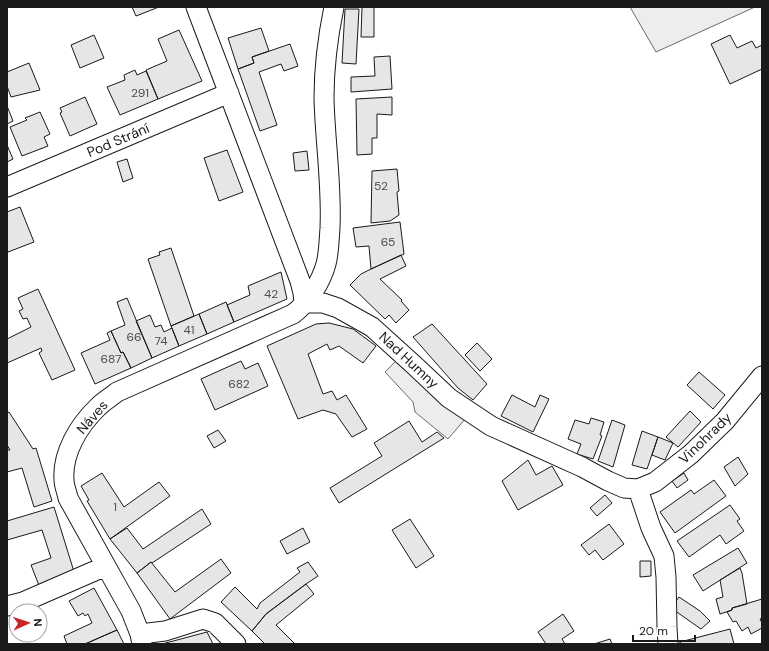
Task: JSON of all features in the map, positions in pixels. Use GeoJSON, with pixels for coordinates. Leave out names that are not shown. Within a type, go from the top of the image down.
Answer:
{"type":"FeatureCollection","features":[{"type":"Feature","properties":{"kind":"street"},"geometry":{"type":"LineString","coordinates":[[196,7],[300,281],[304,293],[304,303]]}},
{"type":"Feature","properties":{"kind":"street"},"geometry":{"type":"LineString","coordinates":[[304,303],[314,290],[321,277],[326,263],[329,240],[331,206],[324,96],[326,59],[334,7]]}},
{"type":"Feature","properties":{"kind":"street","name":"Pod Strání"},"geometry":{"type":"LineString","coordinates":[[7,187],[229,94]]}},
{"type":"Feature","properties":{"kind":"street","name":"Nad Humny"},"geometry":{"type":"LineString","coordinates":[[304,303],[323,303],[338,308],[372,327],[449,398],[491,426],[582,467],[624,488],[638,489]]}},
{"type":"Feature","properties":{"kind":"street","name":"Náves"},"geometry":{"type":"LineString","coordinates":[[236,644],[215,623],[203,619],[141,639],[130,611],[68,498],[64,481],[64,467],[68,452],[76,435],[86,420],[99,406],[117,392],[293,314],[300,309],[304,303]]}},
{"type":"Feature","properties":{"kind":"street","name":"Vinohrady"},"geometry":{"type":"LineString","coordinates":[[638,489],[655,482],[691,454],[725,420],[762,376]]}},
{"type":"Feature","properties":{"kind":"street"},"geometry":{"type":"LineString","coordinates":[[638,489],[651,528],[664,556],[666,576],[666,627],[668,644]]}},
{"type":"Feature","properties":{"kind":"street"},"geometry":{"type":"LineString","coordinates":[[17,603],[106,566]]}},
{"type":"Feature","properties":{"kind":"shaded area"},"geometry":{"type":"Polygon","coordinates":[[[630,7],[755,7],[656,52],[630,7]]]}},
{"type":"Feature","properties":{"kind":"shaded area"},"geometry":{"type":"Polygon","coordinates":[[[397,360],[466,418],[448,439],[415,412],[413,402],[385,372],[397,360]]]}},
{"type":"Feature","properties":{"kind":"building"},"geometry":{"type":"Polygon","coordinates":[[[132,7],[159,7],[136,16],[132,7]]]}},
{"type":"Feature","properties":{"kind":"building"},"geometry":{"type":"Polygon","coordinates":[[[362,7],[374,7],[374,37],[361,37],[362,7]]]}},
{"type":"Feature","properties":{"kind":"building"},"geometry":{"type":"Polygon","coordinates":[[[345,9],[359,9],[356,64],[342,63],[345,9]]]}},
{"type":"Feature","properties":{"kind":"building"},"geometry":{"type":"Polygon","coordinates":[[[261,28],[269,51],[252,57],[254,63],[238,69],[228,38],[261,28]]]}},
{"type":"Feature","properties":{"kind":"building"},"geometry":{"type":"Polygon","coordinates":[[[179,30],[202,81],[158,99],[146,70],[167,61],[158,39],[179,30]]]}},
{"type":"Feature","properties":{"kind":"building"},"geometry":{"type":"Polygon","coordinates":[[[94,35],[104,58],[80,68],[71,45],[94,35]]]}},
{"type":"Feature","properties":{"kind":"building"},"geometry":{"type":"Polygon","coordinates":[[[730,35],[737,48],[752,41],[756,48],[762,45],[762,69],[730,84],[711,44],[730,35]]]}},
{"type":"Feature","properties":{"kind":"building"},"geometry":{"type":"Polygon","coordinates":[[[290,44],[298,66],[284,71],[281,64],[259,72],[277,125],[260,131],[238,69],[254,63],[252,57],[290,44]]]}},
{"type":"Feature","properties":{"kind":"building"},"geometry":{"type":"Polygon","coordinates":[[[390,56],[392,89],[351,92],[351,77],[375,76],[374,57],[390,56]]]}},
{"type":"Feature","properties":{"kind":"building"},"geometry":{"type":"Polygon","coordinates":[[[29,63],[40,90],[11,97],[7,86],[7,72],[29,63]]]}},
{"type":"Feature","properties":{"kind":"building"},"geometry":{"type":"Polygon","coordinates":[[[135,70],[137,75],[146,71],[158,99],[120,115],[107,87],[125,80],[124,75],[135,70]]]}},
{"type":"Feature","properties":{"kind":"building"},"geometry":{"type":"Polygon","coordinates":[[[85,97],[97,124],[70,136],[60,113],[62,112],[60,108],[85,97]]]}},
{"type":"Feature","properties":{"kind":"building"},"geometry":{"type":"Polygon","coordinates":[[[392,97],[392,115],[377,114],[377,138],[372,138],[372,154],[357,155],[356,99],[392,97]]]}},
{"type":"Feature","properties":{"kind":"building"},"geometry":{"type":"Polygon","coordinates":[[[7,106],[13,121],[7,124],[7,106]]]}},
{"type":"Feature","properties":{"kind":"building"},"geometry":{"type":"Polygon","coordinates":[[[40,112],[50,134],[44,137],[48,146],[22,156],[10,127],[27,120],[25,118],[40,112]]]}},
{"type":"Feature","properties":{"kind":"building"},"geometry":{"type":"Polygon","coordinates":[[[7,145],[13,159],[7,162],[7,145]]]}},
{"type":"Feature","properties":{"kind":"building"},"geometry":{"type":"Polygon","coordinates":[[[227,150],[243,192],[219,201],[204,158],[227,150]]]}},
{"type":"Feature","properties":{"kind":"building"},"geometry":{"type":"Polygon","coordinates":[[[307,151],[309,170],[295,171],[293,153],[307,151]]]}},
{"type":"Feature","properties":{"kind":"building"},"geometry":{"type":"Polygon","coordinates":[[[127,159],[133,178],[123,182],[117,162],[127,159]]]}},
{"type":"Feature","properties":{"kind":"building"},"geometry":{"type":"Polygon","coordinates":[[[397,169],[399,215],[390,221],[371,223],[372,171],[397,169]]]}},
{"type":"Feature","properties":{"kind":"building"},"geometry":{"type":"Polygon","coordinates":[[[20,207],[34,242],[8,252],[7,212],[20,207]]]}},
{"type":"Feature","properties":{"kind":"building"},"geometry":{"type":"Polygon","coordinates":[[[400,222],[404,254],[371,269],[369,246],[356,247],[353,228],[400,222]]]}},
{"type":"Feature","properties":{"kind":"building"},"geometry":{"type":"Polygon","coordinates":[[[171,248],[194,316],[171,326],[148,259],[160,255],[159,252],[171,248]]]}},
{"type":"Feature","properties":{"kind":"building"},"geometry":{"type":"Polygon","coordinates":[[[401,255],[406,266],[380,279],[402,300],[401,301],[409,310],[396,323],[389,315],[385,319],[350,285],[361,274],[401,255]]]}},
{"type":"Feature","properties":{"kind":"building"},"geometry":{"type":"Polygon","coordinates":[[[281,272],[287,299],[234,322],[227,305],[250,295],[248,286],[281,272]]]}},
{"type":"Feature","properties":{"kind":"building"},"geometry":{"type":"Polygon","coordinates":[[[38,289],[75,370],[52,380],[39,353],[42,351],[41,348],[7,363],[7,339],[31,327],[27,318],[23,319],[19,311],[23,309],[18,298],[38,289]]]}},
{"type":"Feature","properties":{"kind":"building"},"geometry":{"type":"Polygon","coordinates":[[[127,298],[152,358],[131,368],[123,352],[121,353],[111,331],[125,325],[117,302],[127,298]]]}},
{"type":"Feature","properties":{"kind":"building"},"geometry":{"type":"Polygon","coordinates":[[[226,302],[234,322],[207,334],[199,314],[226,302]]]}},
{"type":"Feature","properties":{"kind":"building"},"geometry":{"type":"Polygon","coordinates":[[[199,314],[207,334],[179,346],[171,326],[199,314]]]}},
{"type":"Feature","properties":{"kind":"building"},"geometry":{"type":"Polygon","coordinates":[[[150,315],[155,327],[161,325],[164,332],[172,328],[179,346],[152,358],[136,321],[150,315]]]}},
{"type":"Feature","properties":{"kind":"building"},"geometry":{"type":"Polygon","coordinates":[[[329,323],[353,329],[376,346],[363,363],[339,346],[330,350],[327,344],[308,354],[323,394],[332,391],[337,400],[346,395],[367,429],[352,437],[336,414],[323,410],[298,419],[267,346],[316,324],[329,323]]]}},
{"type":"Feature","properties":{"kind":"building"},"geometry":{"type":"Polygon","coordinates":[[[432,324],[487,384],[473,400],[458,388],[413,337],[432,324]]]}},
{"type":"Feature","properties":{"kind":"building"},"geometry":{"type":"Polygon","coordinates":[[[111,331],[121,353],[123,352],[131,368],[95,384],[81,353],[110,340],[107,333],[111,331]]]}},
{"type":"Feature","properties":{"kind":"building"},"geometry":{"type":"Polygon","coordinates":[[[477,343],[492,359],[480,371],[465,355],[477,343]]]}},
{"type":"Feature","properties":{"kind":"building"},"geometry":{"type":"Polygon","coordinates":[[[241,361],[245,369],[258,363],[268,386],[215,410],[201,379],[241,361]]]}},
{"type":"Feature","properties":{"kind":"building"},"geometry":{"type":"Polygon","coordinates":[[[699,372],[725,395],[713,409],[687,385],[699,372]]]}},
{"type":"Feature","properties":{"kind":"building"},"geometry":{"type":"Polygon","coordinates":[[[512,395],[535,407],[540,395],[549,399],[533,432],[501,416],[512,395]]]}},
{"type":"Feature","properties":{"kind":"building"},"geometry":{"type":"Polygon","coordinates":[[[690,411],[701,422],[678,447],[666,437],[690,411]]]}},
{"type":"Feature","properties":{"kind":"building"},"geometry":{"type":"Polygon","coordinates":[[[9,412],[33,449],[36,448],[52,501],[34,507],[22,468],[7,472],[7,450],[10,450],[7,445],[7,413],[9,412]]]}},
{"type":"Feature","properties":{"kind":"building"},"geometry":{"type":"Polygon","coordinates":[[[591,418],[604,422],[600,435],[602,436],[593,459],[577,454],[581,444],[568,439],[575,420],[589,424],[591,418]]]}},
{"type":"Feature","properties":{"kind":"building"},"geometry":{"type":"Polygon","coordinates":[[[612,420],[625,425],[613,467],[598,461],[612,420]]]}},
{"type":"Feature","properties":{"kind":"building"},"geometry":{"type":"Polygon","coordinates":[[[409,421],[422,442],[437,432],[444,438],[339,503],[330,488],[382,456],[374,443],[409,421]]]}},
{"type":"Feature","properties":{"kind":"building"},"geometry":{"type":"Polygon","coordinates":[[[218,430],[226,441],[214,448],[207,436],[218,430]]]}},
{"type":"Feature","properties":{"kind":"building"},"geometry":{"type":"Polygon","coordinates":[[[642,431],[658,437],[647,469],[632,465],[642,431]]]}},
{"type":"Feature","properties":{"kind":"building"},"geometry":{"type":"Polygon","coordinates":[[[658,437],[673,443],[665,460],[652,455],[658,437]]]}},
{"type":"Feature","properties":{"kind":"building"},"geometry":{"type":"Polygon","coordinates":[[[738,457],[748,474],[735,486],[724,467],[738,457]]]}},
{"type":"Feature","properties":{"kind":"building"},"geometry":{"type":"Polygon","coordinates":[[[528,460],[536,475],[552,466],[563,485],[518,510],[502,481],[528,460]]]}},
{"type":"Feature","properties":{"kind":"building"},"geometry":{"type":"Polygon","coordinates":[[[102,473],[124,507],[159,482],[170,496],[110,539],[87,501],[89,500],[81,486],[102,473]]]}},
{"type":"Feature","properties":{"kind":"building"},"geometry":{"type":"Polygon","coordinates":[[[684,473],[688,480],[677,488],[672,481],[684,473]]]}},
{"type":"Feature","properties":{"kind":"building"},"geometry":{"type":"Polygon","coordinates":[[[714,480],[726,496],[675,533],[660,512],[691,490],[694,494],[714,480]]]}},
{"type":"Feature","properties":{"kind":"building"},"geometry":{"type":"Polygon","coordinates":[[[605,495],[612,503],[597,516],[590,508],[605,495]]]}},
{"type":"Feature","properties":{"kind":"building"},"geometry":{"type":"Polygon","coordinates":[[[730,505],[740,519],[737,521],[744,531],[726,544],[720,535],[689,557],[677,541],[730,505]]]}},
{"type":"Feature","properties":{"kind":"building"},"geometry":{"type":"Polygon","coordinates":[[[54,507],[75,575],[40,588],[31,565],[51,558],[42,530],[7,540],[7,521],[54,507]]]}},
{"type":"Feature","properties":{"kind":"building"},"geometry":{"type":"Polygon","coordinates":[[[202,509],[211,524],[152,563],[151,562],[137,573],[110,539],[127,528],[143,549],[202,509]]]}},
{"type":"Feature","properties":{"kind":"building"},"geometry":{"type":"Polygon","coordinates":[[[410,519],[434,556],[416,568],[392,530],[410,519]]]}},
{"type":"Feature","properties":{"kind":"building"},"geometry":{"type":"Polygon","coordinates":[[[609,524],[624,544],[603,560],[595,550],[589,555],[581,545],[609,524]]]}},
{"type":"Feature","properties":{"kind":"building"},"geometry":{"type":"Polygon","coordinates":[[[303,528],[310,542],[287,554],[280,541],[303,528]]]}},
{"type":"Feature","properties":{"kind":"building"},"geometry":{"type":"Polygon","coordinates":[[[738,548],[747,563],[703,591],[693,575],[738,548]]]}},
{"type":"Feature","properties":{"kind":"building"},"geometry":{"type":"Polygon","coordinates":[[[221,559],[231,573],[170,619],[137,573],[151,562],[175,592],[221,559]]]}},
{"type":"Feature","properties":{"kind":"building"},"geometry":{"type":"Polygon","coordinates":[[[640,561],[651,561],[651,576],[640,577],[640,561]]]}},
{"type":"Feature","properties":{"kind":"building"},"geometry":{"type":"Polygon","coordinates":[[[308,562],[318,576],[266,614],[252,631],[221,602],[235,587],[257,609],[260,603],[300,572],[297,568],[308,562]]]}},
{"type":"Feature","properties":{"kind":"building"},"geometry":{"type":"Polygon","coordinates":[[[740,568],[747,604],[732,608],[732,610],[720,614],[716,599],[723,597],[720,580],[740,568]]]}},
{"type":"Feature","properties":{"kind":"building"},"geometry":{"type":"Polygon","coordinates":[[[306,584],[314,594],[276,625],[295,644],[265,644],[252,631],[266,614],[306,584]]]}},
{"type":"Feature","properties":{"kind":"building"},"geometry":{"type":"Polygon","coordinates":[[[94,588],[117,630],[85,644],[67,644],[64,636],[92,623],[88,614],[85,616],[83,613],[78,616],[69,601],[94,588]]]}},
{"type":"Feature","properties":{"kind":"building"},"geometry":{"type":"Polygon","coordinates":[[[679,597],[700,611],[710,621],[701,629],[671,608],[679,597]]]}},
{"type":"Feature","properties":{"kind":"building"},"geometry":{"type":"Polygon","coordinates":[[[762,599],[762,618],[760,619],[762,628],[751,634],[748,627],[742,631],[736,621],[733,622],[727,612],[732,610],[732,608],[762,599]]]}},
{"type":"Feature","properties":{"kind":"building"},"geometry":{"type":"Polygon","coordinates":[[[563,614],[574,631],[562,639],[565,644],[546,644],[538,632],[563,614]]]}},
{"type":"Feature","properties":{"kind":"building"},"geometry":{"type":"Polygon","coordinates":[[[730,629],[734,644],[680,644],[680,642],[730,629]]]}},
{"type":"Feature","properties":{"kind":"building"},"geometry":{"type":"Polygon","coordinates":[[[117,630],[124,644],[85,644],[117,630]]]}},
{"type":"Feature","properties":{"kind":"building"},"geometry":{"type":"Polygon","coordinates":[[[207,632],[213,644],[162,644],[207,632]]]}},
{"type":"Feature","properties":{"kind":"building"},"geometry":{"type":"Polygon","coordinates":[[[610,639],[612,644],[594,644],[610,639]]]}}]}
